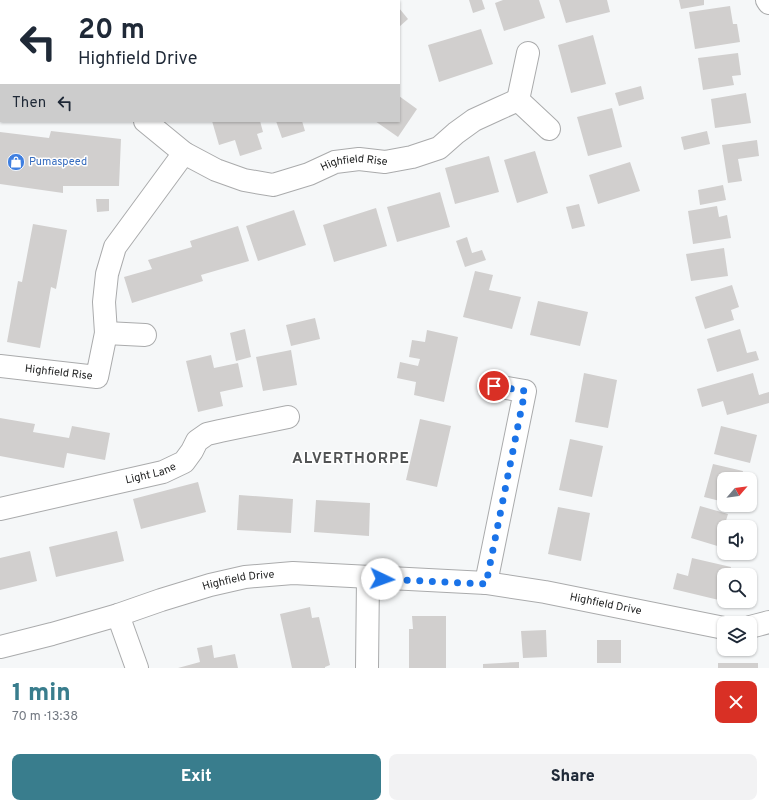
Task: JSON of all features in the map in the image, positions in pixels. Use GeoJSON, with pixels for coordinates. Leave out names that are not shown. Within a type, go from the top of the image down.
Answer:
{"type":"FeatureCollection","features":[{"type":"Feature","properties":{"kind":"street"},"geometry":{"type":"LineString","coordinates":[[528,53],[518,100],[549,129]]}},
{"type":"Feature","properties":{"kind":"street","name":"Highfield Rise"},"geometry":{"type":"LineString","coordinates":[[146,122],[184,153],[216,170],[244,180],[273,185],[309,174],[335,162],[359,159],[385,162],[412,157],[439,148],[474,120],[518,100]]}},
{"type":"Feature","properties":{"kind":"street","name":"Highfield Rise"},"geometry":{"type":"LineString","coordinates":[[0,366],[97,376],[106,333],[104,302],[107,274],[115,247],[184,153]]}},
{"type":"Feature","properties":{"kind":"street"},"geometry":{"type":"LineString","coordinates":[[106,333],[145,335]]}},
{"type":"Feature","properties":{"kind":"street"},"geometry":{"type":"LineString","coordinates":[[486,584],[525,391],[494,386]]}},
{"type":"Feature","properties":{"kind":"street","name":"Light Lane"},"geometry":{"type":"LineString","coordinates":[[0,509],[163,472],[184,462],[197,441],[207,434],[220,430],[288,417]]}},
{"type":"Feature","properties":{"kind":"street","name":"Highfield Drive"},"geometry":{"type":"LineString","coordinates":[[0,647],[118,615],[210,585],[245,578],[293,573],[486,584],[545,592],[717,627]]}},
{"type":"Feature","properties":{"kind":"street"},"geometry":{"type":"LineString","coordinates":[[367,668],[368,578]]}},
{"type":"Feature","properties":{"kind":"street"},"geometry":{"type":"LineString","coordinates":[[118,615],[137,668]]}},
{"type":"Feature","properties":{"kind":"street"},"geometry":{"type":"LineString","coordinates":[[757,625],[769,622]]}},
{"type":"Feature","properties":{"kind":"building"},"geometry":{"type":"Polygon","coordinates":[[[469,0],[482,0],[485,9],[473,13],[469,0]]]}},
{"type":"Feature","properties":{"kind":"building"},"geometry":{"type":"Polygon","coordinates":[[[503,0],[539,0],[545,18],[504,31],[495,3],[503,0]]]}},
{"type":"Feature","properties":{"kind":"building"},"geometry":{"type":"Polygon","coordinates":[[[559,0],[607,0],[610,12],[566,23],[559,0]]]}},
{"type":"Feature","properties":{"kind":"building"},"geometry":{"type":"Polygon","coordinates":[[[679,0],[704,0],[704,5],[681,9],[679,0]]]}},
{"type":"Feature","properties":{"kind":"building"},"geometry":{"type":"Polygon","coordinates":[[[730,6],[733,24],[737,24],[740,42],[695,49],[689,12],[730,6]]]}},
{"type":"Feature","properties":{"kind":"building"},"geometry":{"type":"Polygon","coordinates":[[[400,9],[408,19],[400,26],[400,9]]]}},
{"type":"Feature","properties":{"kind":"building"},"geometry":{"type":"Polygon","coordinates":[[[481,29],[493,64],[439,82],[428,45],[481,29]]]}},
{"type":"Feature","properties":{"kind":"building"},"geometry":{"type":"Polygon","coordinates":[[[593,35],[606,84],[571,93],[558,45],[593,35]]]}},
{"type":"Feature","properties":{"kind":"building"},"geometry":{"type":"Polygon","coordinates":[[[738,53],[741,75],[732,76],[734,85],[703,90],[698,58],[738,53]]]}},
{"type":"Feature","properties":{"kind":"building"},"geometry":{"type":"Polygon","coordinates":[[[641,86],[644,99],[619,106],[615,93],[641,86]]]}},
{"type":"Feature","properties":{"kind":"building"},"geometry":{"type":"Polygon","coordinates":[[[746,93],[751,123],[715,128],[711,99],[746,93]]]}},
{"type":"Feature","properties":{"kind":"building"},"geometry":{"type":"Polygon","coordinates":[[[400,97],[417,109],[398,137],[376,122],[400,122],[400,97]]]}},
{"type":"Feature","properties":{"kind":"building"},"geometry":{"type":"Polygon","coordinates":[[[612,108],[622,147],[588,156],[577,117],[612,108]]]}},
{"type":"Feature","properties":{"kind":"building"},"geometry":{"type":"Polygon","coordinates":[[[212,122],[260,122],[263,132],[257,134],[262,149],[240,156],[235,140],[219,145],[212,122]]]}},
{"type":"Feature","properties":{"kind":"building"},"geometry":{"type":"Polygon","coordinates":[[[276,122],[302,122],[305,131],[282,138],[276,122]]]}},
{"type":"Feature","properties":{"kind":"building"},"geometry":{"type":"Polygon","coordinates":[[[51,131],[121,139],[119,186],[63,186],[63,193],[0,184],[0,132],[49,138],[51,131]]]}},
{"type":"Feature","properties":{"kind":"building"},"geometry":{"type":"Polygon","coordinates":[[[707,131],[710,144],[684,150],[681,137],[707,131]]]}},
{"type":"Feature","properties":{"kind":"building"},"geometry":{"type":"Polygon","coordinates":[[[757,140],[759,156],[738,159],[742,181],[728,183],[722,145],[757,140]]]}},
{"type":"Feature","properties":{"kind":"building"},"geometry":{"type":"Polygon","coordinates":[[[535,151],[548,193],[517,203],[504,160],[535,151]]]}},
{"type":"Feature","properties":{"kind":"building"},"geometry":{"type":"Polygon","coordinates":[[[489,156],[499,192],[455,204],[445,168],[489,156]]]}},
{"type":"Feature","properties":{"kind":"building"},"geometry":{"type":"Polygon","coordinates":[[[630,162],[640,191],[598,204],[589,175],[630,162]]]}},
{"type":"Feature","properties":{"kind":"building"},"geometry":{"type":"Polygon","coordinates":[[[723,185],[726,200],[700,205],[698,190],[723,185]]]}},
{"type":"Feature","properties":{"kind":"building"},"geometry":{"type":"Polygon","coordinates":[[[440,192],[450,227],[397,242],[387,207],[440,192]]]}},
{"type":"Feature","properties":{"kind":"building"},"geometry":{"type":"Polygon","coordinates":[[[96,199],[109,199],[109,211],[97,212],[96,199]]]}},
{"type":"Feature","properties":{"kind":"building"},"geometry":{"type":"Polygon","coordinates":[[[579,204],[585,226],[572,229],[566,207],[579,204]]]}},
{"type":"Feature","properties":{"kind":"building"},"geometry":{"type":"Polygon","coordinates":[[[717,206],[719,217],[727,215],[731,238],[693,244],[688,211],[717,206]]]}},
{"type":"Feature","properties":{"kind":"building"},"geometry":{"type":"Polygon","coordinates":[[[376,208],[387,246],[334,262],[323,225],[376,208]]]}},
{"type":"Feature","properties":{"kind":"building"},"geometry":{"type":"Polygon","coordinates":[[[294,210],[306,245],[258,261],[246,226],[294,210]]]}},
{"type":"Feature","properties":{"kind":"building"},"geometry":{"type":"Polygon","coordinates":[[[33,224],[67,230],[56,289],[51,287],[40,348],[7,342],[18,281],[22,282],[33,224]]]}},
{"type":"Feature","properties":{"kind":"building"},"geometry":{"type":"Polygon","coordinates":[[[238,226],[249,261],[201,275],[203,281],[132,303],[124,277],[152,269],[148,260],[192,247],[190,241],[238,226]]]}},
{"type":"Feature","properties":{"kind":"building"},"geometry":{"type":"Polygon","coordinates":[[[467,237],[472,253],[482,250],[486,260],[465,267],[456,241],[467,237]]]}},
{"type":"Feature","properties":{"kind":"building"},"geometry":{"type":"Polygon","coordinates":[[[724,248],[728,276],[691,281],[686,254],[724,248]]]}},
{"type":"Feature","properties":{"kind":"building"},"geometry":{"type":"Polygon","coordinates":[[[475,271],[493,275],[489,290],[521,297],[512,329],[463,317],[475,271]]]}},
{"type":"Feature","properties":{"kind":"building"},"geometry":{"type":"Polygon","coordinates":[[[732,285],[739,307],[731,310],[734,320],[705,329],[695,297],[732,285]]]}},
{"type":"Feature","properties":{"kind":"building"},"geometry":{"type":"Polygon","coordinates":[[[538,301],[588,312],[580,346],[530,335],[538,301]]]}},
{"type":"Feature","properties":{"kind":"building"},"geometry":{"type":"Polygon","coordinates":[[[315,318],[320,339],[291,346],[286,325],[315,318]]]}},
{"type":"Feature","properties":{"kind":"building"},"geometry":{"type":"Polygon","coordinates":[[[245,329],[251,357],[236,361],[230,333],[245,329]]]}},
{"type":"Feature","properties":{"kind":"building"},"geometry":{"type":"Polygon","coordinates":[[[740,329],[747,353],[756,351],[759,360],[717,372],[707,339],[740,329]]]}},
{"type":"Feature","properties":{"kind":"building"},"geometry":{"type":"Polygon","coordinates":[[[427,330],[458,337],[444,402],[414,395],[416,382],[397,378],[400,362],[418,366],[420,359],[409,357],[412,340],[425,342],[427,330]]]}},
{"type":"Feature","properties":{"kind":"building"},"geometry":{"type":"Polygon","coordinates":[[[291,350],[297,385],[263,391],[256,357],[291,350]]]}},
{"type":"Feature","properties":{"kind":"building"},"geometry":{"type":"Polygon","coordinates":[[[211,355],[214,368],[238,363],[243,387],[220,392],[223,406],[198,412],[186,361],[211,355]]]}},
{"type":"Feature","properties":{"kind":"building"},"geometry":{"type":"Polygon","coordinates":[[[584,373],[617,380],[608,428],[575,422],[584,373]]]}},
{"type":"Feature","properties":{"kind":"building"},"geometry":{"type":"Polygon","coordinates":[[[753,373],[759,395],[769,392],[769,403],[727,415],[723,401],[702,407],[697,389],[753,373]]]}},
{"type":"Feature","properties":{"kind":"building"},"geometry":{"type":"Polygon","coordinates":[[[0,418],[35,424],[33,432],[69,438],[72,426],[110,433],[105,460],[67,453],[64,468],[0,456],[0,418]]]}},
{"type":"Feature","properties":{"kind":"building"},"geometry":{"type":"Polygon","coordinates":[[[420,419],[451,426],[437,487],[406,480],[420,419]]]}},
{"type":"Feature","properties":{"kind":"building"},"geometry":{"type":"Polygon","coordinates":[[[721,426],[757,435],[750,463],[714,454],[721,426]]]}},
{"type":"Feature","properties":{"kind":"building"},"geometry":{"type":"Polygon","coordinates":[[[570,439],[603,446],[592,497],[559,490],[570,439]]]}},
{"type":"Feature","properties":{"kind":"building"},"geometry":{"type":"Polygon","coordinates":[[[713,464],[743,471],[717,472],[717,500],[704,497],[713,464]]]}},
{"type":"Feature","properties":{"kind":"building"},"geometry":{"type":"Polygon","coordinates":[[[198,482],[206,512],[141,529],[133,499],[198,482]]]}},
{"type":"Feature","properties":{"kind":"building"},"geometry":{"type":"Polygon","coordinates":[[[239,495],[293,499],[291,533],[237,530],[239,495]]]}},
{"type":"Feature","properties":{"kind":"building"},"geometry":{"type":"Polygon","coordinates":[[[316,500],[370,503],[369,536],[314,532],[316,500]]]}},
{"type":"Feature","properties":{"kind":"building"},"geometry":{"type":"Polygon","coordinates":[[[700,506],[728,514],[726,520],[717,520],[717,546],[691,538],[700,506]]]}},
{"type":"Feature","properties":{"kind":"building"},"geometry":{"type":"Polygon","coordinates":[[[558,507],[590,513],[581,561],[548,554],[558,507]]]}},
{"type":"Feature","properties":{"kind":"building"},"geometry":{"type":"Polygon","coordinates":[[[117,531],[124,561],[56,577],[49,547],[117,531]]]}},
{"type":"Feature","properties":{"kind":"building"},"geometry":{"type":"Polygon","coordinates":[[[30,551],[37,581],[0,590],[0,558],[30,551]]]}},
{"type":"Feature","properties":{"kind":"building"},"geometry":{"type":"Polygon","coordinates":[[[692,558],[731,567],[717,568],[717,600],[673,589],[677,573],[688,576],[692,558]]]}},
{"type":"Feature","properties":{"kind":"building"},"geometry":{"type":"Polygon","coordinates":[[[310,607],[312,618],[319,617],[330,665],[325,668],[292,668],[280,614],[310,607]]]}},
{"type":"Feature","properties":{"kind":"building"},"geometry":{"type":"Polygon","coordinates":[[[412,616],[446,616],[446,668],[409,668],[409,629],[413,629],[412,616]]]}},
{"type":"Feature","properties":{"kind":"building"},"geometry":{"type":"Polygon","coordinates":[[[546,630],[547,657],[523,658],[521,631],[546,630]]]}},
{"type":"Feature","properties":{"kind":"building"},"geometry":{"type":"Polygon","coordinates":[[[597,640],[621,640],[621,663],[597,663],[597,640]]]}},
{"type":"Feature","properties":{"kind":"building"},"geometry":{"type":"Polygon","coordinates":[[[212,645],[214,658],[235,654],[238,668],[178,668],[200,662],[197,648],[212,645]]]}},
{"type":"Feature","properties":{"kind":"building"},"geometry":{"type":"Polygon","coordinates":[[[519,662],[519,668],[483,668],[483,664],[519,662]]]}},
{"type":"Feature","properties":{"kind":"building"},"geometry":{"type":"Polygon","coordinates":[[[718,663],[758,663],[758,668],[718,668],[718,663]]]}},
{"type":"Feature","properties":{"kind":"place","name":"Pumaspeed"},"geometry":{"type":"Point","coordinates":[16,162]}},
{"type":"Feature","properties":{"kind":"district","name":"ALVERTHORPE"},"geometry":{"type":"Point","coordinates":[351,459]}},
{"type":"Feature","properties":{"kind":"route"},"geometry":{"type":"LineString","coordinates":[[382,579],[486,584],[525,391],[494,386]]}}]}
